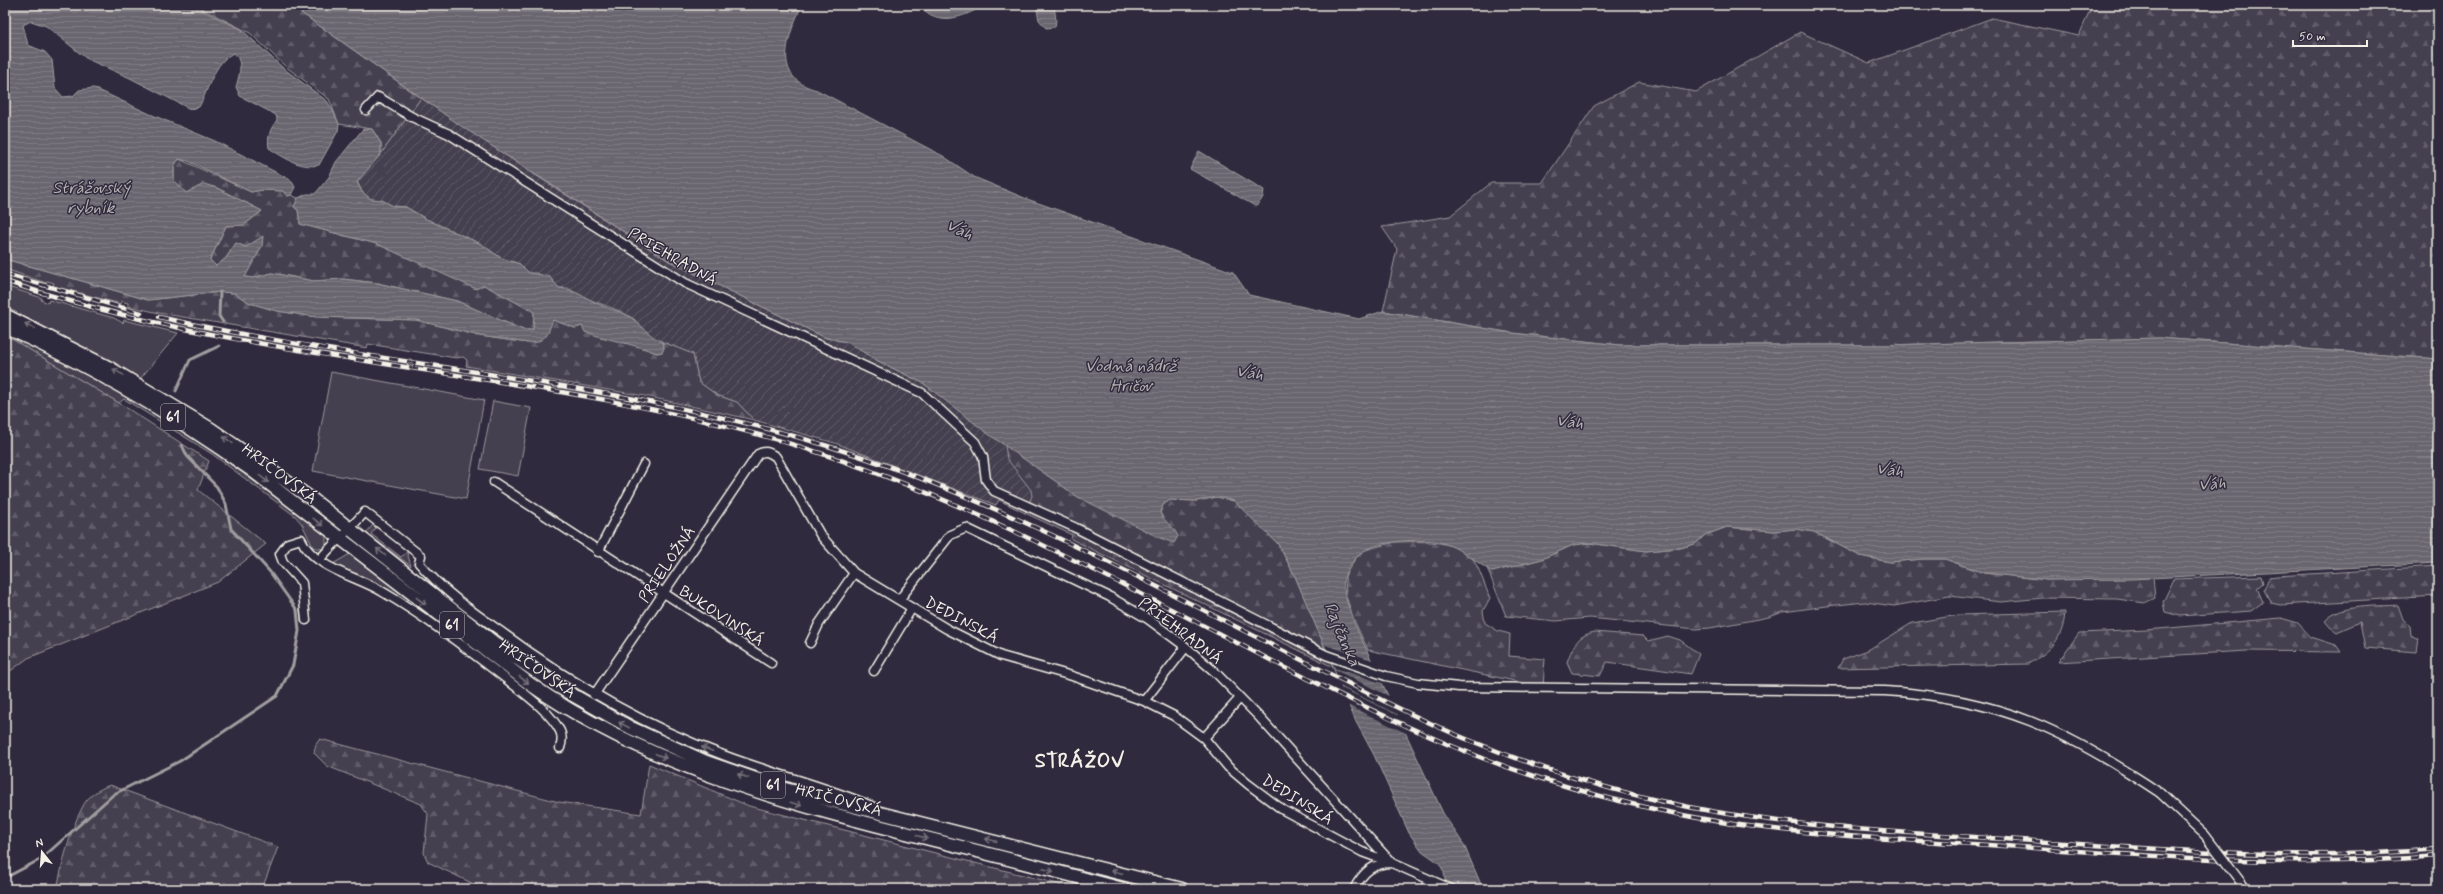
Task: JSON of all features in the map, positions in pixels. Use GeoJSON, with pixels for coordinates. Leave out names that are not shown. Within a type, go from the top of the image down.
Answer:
{"type":"FeatureCollection","features":[{"type":"Feature","properties":{"kind":"main road","name":"HRIČOVSKÁ"},"geometry":{"type":"LineString","coordinates":[[5,315],[81,352],[178,407],[277,474],[350,528],[497,645],[582,702],[631,728],[700,759],[785,789],[891,814],[1182,889]]}},
{"type":"Feature","properties":{"kind":"main road","name":"HRIČOVSKÁ"},"geometry":{"type":"LineString","coordinates":[[5,327],[98,373],[170,415],[250,469],[338,538],[550,698],[625,740],[722,780],[827,814],[1123,889]]}},
{"type":"Feature","properties":{"kind":"street","name":"PRIEHRADNÁ"},"geometry":{"type":"LineString","coordinates":[[366,110],[378,97],[412,117],[449,134],[685,283],[922,393],[977,445],[983,457],[987,483],[994,491],[1076,528],[1326,655],[1386,676],[1418,683],[1459,687],[1885,691],[1951,698],[1993,707],[2049,728],[2121,767],[2160,793],[2205,835],[2246,889]]}},
{"type":"Feature","properties":{"kind":"street","name":"DEDINSKÁ"},"geometry":{"type":"LineString","coordinates":[[763,451],[770,452],[776,457],[821,536],[854,572],[947,629],[1001,656],[1072,676],[1144,701],[1174,716],[1204,738],[1228,767],[1283,810],[1362,852],[1392,863],[1428,885],[1438,884],[1451,889]]}},
{"type":"Feature","properties":{"kind":"street","name":"PRIELOŽNÁ"},"geometry":{"type":"LineString","coordinates":[[594,695],[758,454],[763,451]]}},
{"type":"Feature","properties":{"kind":"street"},"geometry":{"type":"LineString","coordinates":[[598,552],[644,464]]}},
{"type":"Feature","properties":{"kind":"street","name":"BUKOVINSKÁ"},"geometry":{"type":"LineString","coordinates":[[494,482],[598,552],[771,663]]}},
{"type":"Feature","properties":{"kind":"street","name":"HRIČOVSKÁ"},"geometry":{"type":"LineString","coordinates":[[350,528],[365,512],[420,556],[419,563],[431,577],[477,615],[561,676],[594,695],[693,744],[765,771],[837,791],[891,814]]}},
{"type":"Feature","properties":{"kind":"street"},"geometry":{"type":"LineString","coordinates":[[319,560],[338,538],[350,528]]}},
{"type":"Feature","properties":{"kind":"street","name":"PRIEHRADNÁ"},"geometry":{"type":"LineString","coordinates":[[899,600],[950,535],[959,530],[968,528],[1110,596],[1148,619],[1186,647],[1240,698],[1392,863]]}},
{"type":"Feature","properties":{"kind":"street"},"geometry":{"type":"LineString","coordinates":[[306,620],[302,583],[283,562],[280,554],[288,543],[301,539],[305,548],[330,568],[365,582],[407,606],[487,664],[534,701],[559,730],[562,740],[560,748]]}},
{"type":"Feature","properties":{"kind":"street"},"geometry":{"type":"LineString","coordinates":[[411,576],[419,563]]}},
{"type":"Feature","properties":{"kind":"street"},"geometry":{"type":"LineString","coordinates":[[810,643],[819,624],[854,572]]}},
{"type":"Feature","properties":{"kind":"street"},"geometry":{"type":"LineString","coordinates":[[874,671],[912,608]]}},
{"type":"Feature","properties":{"kind":"street"},"geometry":{"type":"LineString","coordinates":[[1144,701],[1186,647]]}},
{"type":"Feature","properties":{"kind":"street"},"geometry":{"type":"LineString","coordinates":[[1204,738],[1240,698]]}},
{"type":"Feature","properties":{"kind":"street"},"geometry":{"type":"LineString","coordinates":[[1354,889],[1370,868],[1383,863],[1392,863]]}},
{"type":"Feature","properties":{"kind":"green space"},"geometry":{"type":"Polygon","coordinates":[[[195,5],[290,5],[421,98],[381,154],[381,143],[372,129],[339,124],[329,99],[285,66],[250,33],[195,5]]]}},
{"type":"Feature","properties":{"kind":"green space"},"geometry":{"type":"Polygon","coordinates":[[[2092,5],[2438,5],[2438,359],[2159,338],[1884,345],[1620,345],[1512,333],[1383,311],[1397,249],[1382,227],[1450,216],[1491,183],[1542,183],[1594,106],[1639,82],[1696,92],[1800,32],[1869,63],[1992,18],[2079,36],[2092,5]]]}},
{"type":"Feature","properties":{"kind":"green space"},"geometry":{"type":"Polygon","coordinates":[[[421,98],[532,173],[669,261],[826,338],[847,342],[878,361],[923,383],[1005,445],[1007,459],[1031,490],[1032,496],[1025,513],[999,500],[996,505],[835,443],[754,420],[737,402],[717,395],[699,382],[693,354],[653,338],[634,319],[620,311],[580,296],[568,288],[559,288],[537,273],[529,273],[520,264],[501,258],[481,244],[426,219],[406,207],[393,206],[382,200],[371,199],[362,192],[357,181],[381,154],[421,98]]]}},
{"type":"Feature","properties":{"kind":"green space"},"geometry":{"type":"Polygon","coordinates":[[[179,159],[251,192],[262,190],[283,191],[287,196],[291,195],[298,198],[294,207],[298,210],[300,224],[377,244],[413,260],[484,285],[534,312],[533,330],[523,330],[457,301],[377,283],[343,279],[314,281],[272,273],[253,278],[245,277],[247,270],[246,247],[236,243],[226,258],[216,267],[210,260],[226,226],[244,225],[262,211],[217,188],[204,185],[186,193],[174,180],[174,166],[179,159]]]}},
{"type":"Feature","properties":{"kind":"green space"},"geometry":{"type":"Polygon","coordinates":[[[5,259],[148,300],[220,292],[234,293],[250,303],[277,311],[317,317],[416,320],[480,336],[528,343],[553,320],[575,328],[582,326],[600,337],[624,341],[657,353],[662,352],[664,348],[663,342],[693,354],[699,382],[717,395],[737,402],[754,420],[645,396],[466,366],[467,360],[463,357],[456,358],[368,344],[367,348],[159,313],[128,306],[128,303],[121,301],[121,304],[53,286],[54,283],[47,281],[46,283],[5,269],[5,259]]]}},
{"type":"Feature","properties":{"kind":"green space"},"geometry":{"type":"Polygon","coordinates":[[[5,286],[42,298],[41,300],[48,303],[49,300],[114,318],[123,323],[124,320],[178,333],[126,396],[203,445],[302,516],[326,535],[326,546],[321,549],[313,547],[302,524],[295,516],[212,454],[124,399],[119,403],[5,335],[5,286]]]}},
{"type":"Feature","properties":{"kind":"green space"},"geometry":{"type":"Polygon","coordinates":[[[5,335],[119,403],[209,461],[198,490],[266,544],[218,582],[28,658],[5,675],[5,335]]]}},
{"type":"Feature","properties":{"kind":"green space"},"geometry":{"type":"Polygon","coordinates":[[[331,372],[484,400],[466,499],[313,471],[331,372]]]}},
{"type":"Feature","properties":{"kind":"green space"},"geometry":{"type":"Polygon","coordinates":[[[493,401],[531,408],[518,476],[480,469],[493,401]]]}},
{"type":"Feature","properties":{"kind":"green space"},"geometry":{"type":"Polygon","coordinates":[[[1005,445],[1078,497],[1164,520],[1160,513],[1163,505],[1170,500],[1197,501],[1217,497],[1234,501],[1251,515],[1278,544],[1295,576],[1335,668],[1071,539],[1072,535],[1025,513],[1030,494],[1024,482],[1010,466],[1006,458],[1005,445]]]}},
{"type":"Feature","properties":{"kind":"green space"},"geometry":{"type":"Polygon","coordinates":[[[373,525],[376,528],[371,534],[401,557],[407,552],[411,566],[366,533],[373,525]]]}},
{"type":"Feature","properties":{"kind":"green space"},"geometry":{"type":"Polygon","coordinates":[[[1727,527],[1774,531],[1796,529],[1814,532],[1860,556],[1890,562],[1945,559],[1984,573],[2047,580],[2153,577],[2155,598],[2145,603],[2117,599],[2043,598],[2001,602],[1949,596],[1894,606],[1865,602],[1827,606],[1783,612],[1769,617],[1710,628],[1696,629],[1590,618],[1556,621],[1506,616],[1487,568],[1492,572],[1542,559],[1573,545],[1589,543],[1646,551],[1680,548],[1695,544],[1705,535],[1727,527]]]}},
{"type":"Feature","properties":{"kind":"green space"},"geometry":{"type":"Polygon","coordinates":[[[1395,542],[1435,542],[1445,544],[1455,547],[1472,558],[1480,572],[1490,598],[1483,611],[1485,623],[1498,631],[1510,634],[1509,656],[1545,659],[1543,687],[1368,650],[1354,620],[1346,596],[1345,576],[1355,559],[1365,550],[1395,542]]]}},
{"type":"Feature","properties":{"kind":"green space"},"geometry":{"type":"Polygon","coordinates":[[[350,554],[536,696],[534,699],[372,582],[331,565],[350,554]]]}},
{"type":"Feature","properties":{"kind":"green space"},"geometry":{"type":"Polygon","coordinates":[[[2438,566],[2438,596],[2280,605],[2271,603],[2264,590],[2269,577],[2438,566]]]}},
{"type":"Feature","properties":{"kind":"green space"},"geometry":{"type":"Polygon","coordinates":[[[2261,576],[2263,583],[2257,588],[2263,602],[2251,611],[2180,616],[2165,612],[2163,602],[2174,579],[2261,576]]]}},
{"type":"Feature","properties":{"kind":"green space"},"geometry":{"type":"Polygon","coordinates":[[[2398,605],[2403,619],[2410,626],[2411,635],[2418,639],[2416,652],[2365,648],[2360,622],[2337,632],[2325,621],[2340,611],[2360,607],[2398,605]]]}},
{"type":"Feature","properties":{"kind":"green space"},"geometry":{"type":"Polygon","coordinates":[[[2065,612],[2062,630],[2054,644],[2043,654],[2028,664],[1838,668],[1843,659],[1868,650],[1912,623],[1958,615],[2065,612]]]}},
{"type":"Feature","properties":{"kind":"green space"},"geometry":{"type":"Polygon","coordinates":[[[2281,618],[2298,623],[2311,637],[2336,645],[2341,652],[2247,651],[2058,662],[2079,633],[2147,630],[2281,618]]]}},
{"type":"Feature","properties":{"kind":"green space"},"geometry":{"type":"Polygon","coordinates":[[[1595,632],[1643,636],[1648,641],[1668,636],[1680,640],[1699,654],[1691,674],[1607,662],[1600,676],[1572,673],[1567,662],[1576,642],[1589,633],[1595,632]]]}},
{"type":"Feature","properties":{"kind":"green space"},"geometry":{"type":"Polygon","coordinates":[[[320,739],[559,802],[641,814],[649,764],[749,806],[1078,889],[484,889],[428,862],[424,853],[428,814],[421,804],[327,766],[314,753],[316,744],[320,739]]]}},
{"type":"Feature","properties":{"kind":"green space"},"geometry":{"type":"Polygon","coordinates":[[[110,785],[278,847],[262,889],[57,889],[70,837],[84,804],[94,794],[110,785]]]}},
{"type":"Feature","properties":{"kind":"water","name":"Strážovský rybník"},"geometry":{"type":"Polygon","coordinates":[[[5,5],[191,5],[241,29],[283,68],[327,101],[339,124],[338,131],[319,165],[312,166],[299,164],[287,159],[269,148],[269,137],[277,120],[276,115],[240,96],[236,87],[240,65],[234,53],[227,57],[217,69],[199,107],[190,109],[130,78],[87,59],[46,26],[31,21],[23,25],[28,45],[45,52],[52,60],[55,88],[63,97],[73,96],[79,90],[94,88],[150,114],[215,141],[291,180],[295,187],[291,195],[287,196],[283,191],[262,190],[251,192],[188,161],[179,159],[174,166],[174,180],[186,193],[204,184],[217,188],[262,211],[244,225],[226,226],[210,260],[216,266],[226,258],[236,243],[246,247],[263,236],[262,246],[245,277],[253,278],[272,273],[314,281],[343,279],[377,283],[457,301],[523,330],[533,330],[534,312],[484,285],[476,289],[377,244],[300,224],[298,210],[294,207],[298,198],[307,194],[315,194],[329,177],[336,162],[363,129],[372,129],[381,143],[381,154],[357,182],[362,192],[371,199],[382,200],[393,206],[406,207],[426,219],[481,244],[501,258],[520,264],[529,273],[549,276],[559,288],[576,293],[630,317],[647,332],[663,342],[664,348],[662,352],[657,353],[594,335],[585,332],[582,326],[575,328],[553,320],[547,335],[538,342],[528,343],[480,336],[416,320],[317,317],[277,311],[250,303],[234,293],[220,292],[148,300],[5,259],[5,5]]]}},
{"type":"Feature","properties":{"kind":"water","name":"Vodná nádrž Hričov"},"geometry":{"type":"Polygon","coordinates":[[[290,5],[802,5],[788,42],[787,55],[788,66],[793,76],[802,84],[817,90],[943,156],[974,177],[1027,199],[1233,272],[1249,295],[1359,319],[1383,311],[1512,333],[1620,345],[1884,345],[2159,338],[2438,359],[2438,563],[2132,579],[2047,580],[1984,573],[1945,559],[1890,562],[1860,556],[1814,532],[1796,529],[1774,531],[1727,527],[1705,535],[1695,544],[1680,548],[1646,551],[1589,543],[1573,545],[1542,559],[1492,572],[1454,547],[1439,542],[1411,540],[1379,545],[1361,553],[1350,565],[1345,575],[1345,593],[1354,623],[1443,813],[1464,845],[1483,889],[1446,889],[1444,872],[1439,863],[1422,851],[1409,833],[1374,755],[1356,722],[1294,574],[1278,544],[1234,501],[1217,497],[1197,501],[1170,500],[1163,505],[1160,513],[1178,536],[1174,543],[1160,538],[1078,497],[987,433],[923,383],[878,361],[847,342],[826,338],[669,261],[461,126],[290,5]]]}},
{"type":"Feature","properties":{"kind":"water"},"geometry":{"type":"Polygon","coordinates":[[[919,5],[985,5],[960,16],[943,18],[926,12],[919,5]]]}},
{"type":"Feature","properties":{"kind":"water"},"geometry":{"type":"Polygon","coordinates":[[[1036,5],[1054,5],[1056,20],[1055,27],[1046,28],[1039,20],[1036,5]]]}},
{"type":"Feature","properties":{"kind":"water"},"geometry":{"type":"Polygon","coordinates":[[[1199,151],[1264,190],[1263,197],[1258,205],[1255,206],[1190,169],[1199,151]]]}},
{"type":"Feature","properties":{"kind":"pier"},"geometry":{"type":"Polygon","coordinates":[[[1325,645],[1375,661],[1385,684],[1335,668],[1325,645]]]}},
{"type":"Feature","properties":{"kind":"pier"},"geometry":{"type":"Polygon","coordinates":[[[1335,670],[1393,698],[1401,716],[1340,686],[1335,670]]]}},
{"type":"Feature","properties":{"kind":"pier"},"geometry":{"type":"Polygon","coordinates":[[[1341,688],[1401,717],[1408,734],[1347,705],[1341,688]]]}},
{"type":"Feature","properties":{"kind":"waterway"},"geometry":{"type":"LineString","coordinates":[[220,292],[219,316],[223,322]]}},
{"type":"Feature","properties":{"kind":"waterway"},"geometry":{"type":"LineString","coordinates":[[176,391],[190,360],[219,346]]}},
{"type":"Feature","properties":{"kind":"waterway"},"geometry":{"type":"LineString","coordinates":[[5,878],[41,859],[114,794],[180,761],[277,696],[293,665],[299,631],[297,610],[270,572],[231,529],[226,504],[217,487],[187,456],[182,445]]}},
{"type":"Feature","properties":{"kind":"railway"},"geometry":{"type":"LineString","coordinates":[[5,274],[141,313]]}},
{"type":"Feature","properties":{"kind":"railway"},"geometry":{"type":"LineString","coordinates":[[5,281],[103,310],[202,332],[302,351],[503,382],[603,400],[703,420],[801,447],[864,468],[988,519],[1048,547],[1326,688],[1447,744],[1482,758],[1555,783],[1591,794],[1665,812],[1740,825],[1810,833],[2228,860],[2333,861],[2438,856]]}},
{"type":"Feature","properties":{"kind":"railway"},"geometry":{"type":"LineString","coordinates":[[159,317],[246,335],[599,392],[773,430],[859,456],[920,478],[981,503],[1100,558],[1386,702],[1456,735],[1507,755],[1575,778],[1678,805],[1714,812],[1820,826],[2186,851],[2337,854],[2438,849]]}},
{"type":"Feature","properties":{"kind":"district","name":"STRÁŽOV"},"geometry":{"type":"Point","coordinates":[1080,760]}},
{"type":"Feature","properties":{"kind":"water label","name":"Váh"},"geometry":{"type":"Point","coordinates":[960,229]}},
{"type":"Feature","properties":{"kind":"water label","name":"Váh"},"geometry":{"type":"Point","coordinates":[1250,372]}},
{"type":"Feature","properties":{"kind":"water label","name":"Váh"},"geometry":{"type":"Point","coordinates":[1570,421]}},
{"type":"Feature","properties":{"kind":"water label","name":"Váh"},"geometry":{"type":"Point","coordinates":[1890,469]}},
{"type":"Feature","properties":{"kind":"water label","name":"Váh"},"geometry":{"type":"Point","coordinates":[2212,483]}},
{"type":"Feature","properties":{"kind":"water label","name":"Rajčanka"},"geometry":{"type":"Point","coordinates":[1343,634]}}]}
